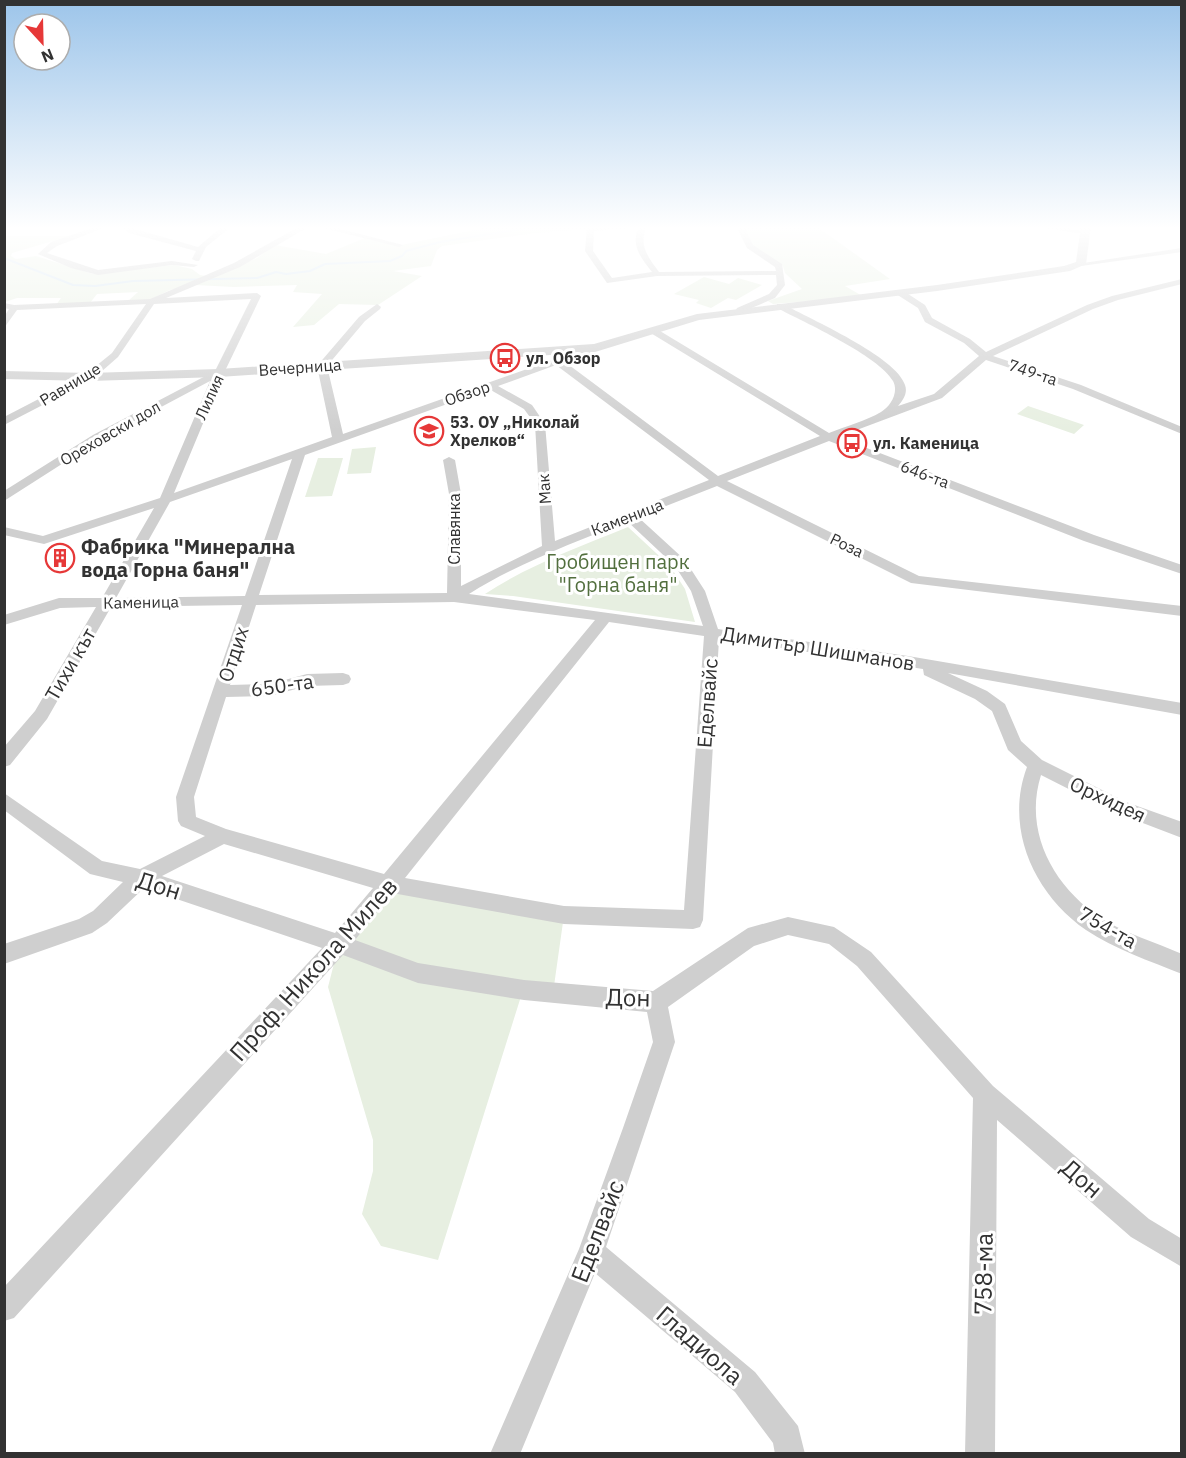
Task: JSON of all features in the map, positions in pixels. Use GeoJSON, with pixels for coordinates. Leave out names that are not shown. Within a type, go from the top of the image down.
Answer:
{"type":"FeatureCollection","features":[{"type":"Feature","properties":{"kind":"street"},"geometry":{"type":"LineString","coordinates":[[4,325],[9,307],[152,301],[169,294]]}},
{"type":"Feature","properties":{"kind":"street"},"geometry":{"type":"LineString","coordinates":[[740,310],[774,294]]}},
{"type":"Feature","properties":{"kind":"street","name":"Обзор"},"geometry":{"type":"LineString","coordinates":[[4,531],[44,540],[652,330],[740,310],[882,294]]}},
{"type":"Feature","properties":{"kind":"street","name":"749-та"},"geometry":{"type":"LineString","coordinates":[[902,294],[922,307],[928,320],[967,341],[985,356],[1077,387],[1182,431]]}},
{"type":"Feature","properties":{"kind":"street","name":"Каменица"},"geometry":{"type":"LineString","coordinates":[[4,620],[58,603],[454,597],[481,580],[549,548],[886,414],[938,396],[985,356],[1090,307],[1128,294]]}},
{"type":"Feature","properties":{"kind":"street","name":"Лилия"},"geometry":{"type":"LineString","coordinates":[[152,301],[257,296],[219,373],[165,500]]}},
{"type":"Feature","properties":{"kind":"street","name":"Равнище"},"geometry":{"type":"LineString","coordinates":[[4,422],[88,377],[115,355],[152,301]]}},
{"type":"Feature","properties":{"kind":"street"},"geometry":{"type":"LineString","coordinates":[[780,306],[872,356],[894,372],[902,385],[899,399],[886,414]]}},
{"type":"Feature","properties":{"kind":"street"},"geometry":{"type":"LineString","coordinates":[[338,438],[322,366],[362,319],[377,307]]}},
{"type":"Feature","properties":{"kind":"street","name":"646-та"},"geometry":{"type":"LineString","coordinates":[[652,330],[829,437],[1089,538],[1182,570]]}},
{"type":"Feature","properties":{"kind":"street","name":"Вечерница"},"geometry":{"type":"LineString","coordinates":[[4,375],[88,377],[219,373],[595,348]]}},
{"type":"Feature","properties":{"kind":"street","name":"Роза"},"geometry":{"type":"LineString","coordinates":[[557,361],[717,482],[916,580],[1182,611]]}},
{"type":"Feature","properties":{"kind":"street","name":"Ореховски дол"},"geometry":{"type":"LineString","coordinates":[[4,497],[97,437],[219,373]]}},
{"type":"Feature","properties":{"kind":"street","name":"Мак"},"geometry":{"type":"LineString","coordinates":[[490,385],[528,406],[540,424],[549,548]]}},
{"type":"Feature","properties":{"kind":"street","name":"Отдих"},"geometry":{"type":"LineString","coordinates":[[223,836],[187,821],[184,797],[300,451]]}},
{"type":"Feature","properties":{"kind":"street","name":"Славянка"},"geometry":{"type":"LineString","coordinates":[[449,460],[455,494],[454,597]]}},
{"type":"Feature","properties":{"kind":"street","name":"Тихи кът"},"geometry":{"type":"LineString","coordinates":[[4,760],[41,715],[165,500]]}},
{"type":"Feature","properties":{"kind":"street","name":"Еделвайс"},"geometry":{"type":"LineString","coordinates":[[389,884],[564,915],[693,920],[712,631],[698,591],[680,563],[629,516]]}},
{"type":"Feature","properties":{"kind":"street","name":"Димитър Шишманов"},"geometry":{"type":"LineString","coordinates":[[454,597],[712,631],[908,661],[1182,709]]}},
{"type":"Feature","properties":{"kind":"street","name":"Проф. Никола Милев"},"geometry":{"type":"LineString","coordinates":[[4,1308],[339,944],[606,617]]}},
{"type":"Feature","properties":{"kind":"street"},"geometry":{"type":"LineString","coordinates":[[908,661],[981,695],[999,708],[1014,745],[1036,765]]}},
{"type":"Feature","properties":{"kind":"street","name":"650-та"},"geometry":{"type":"LineString","coordinates":[[221,692],[270,690],[307,680],[343,679]]}},
{"type":"Feature","properties":{"kind":"street","name":"Орхидея"},"geometry":{"type":"LineString","coordinates":[[1036,765],[1120,807],[1182,830]]}},
{"type":"Feature","properties":{"kind":"street","name":"754-та"},"geometry":{"type":"LineString","coordinates":[[1036,765],[1027,798],[1027,822],[1039,863],[1048,880],[1076,911],[1095,924],[1182,964]]}},
{"type":"Feature","properties":{"kind":"street","name":"Дон"},"geometry":{"type":"LineString","coordinates":[[4,800],[89,863],[108,872],[141,879],[339,944],[418,973],[524,990],[656,1002],[747,938],[788,926],[834,936],[864,959],[985,1095],[1140,1228],[1182,1254]]}},
{"type":"Feature","properties":{"kind":"street"},"geometry":{"type":"LineString","coordinates":[[4,954],[85,926],[100,917],[141,879],[223,836],[389,884]]}},
{"type":"Feature","properties":{"kind":"street","name":"Еделвайс"},"geometry":{"type":"LineString","coordinates":[[505,1454],[591,1252],[664,1042],[656,1002]]}},
{"type":"Feature","properties":{"kind":"street","name":"758-ма"},"geometry":{"type":"LineString","coordinates":[[980,1454],[985,1095]]}},
{"type":"Feature","properties":{"kind":"street","name":"Гладиола"},"geometry":{"type":"LineString","coordinates":[[591,1252],[746,1382],[787,1437],[790,1454]]}},
{"type":"Feature","properties":{"kind":"green space"},"geometry":{"type":"Polygon","coordinates":[[[5,294],[97,294],[90,303],[56,305],[61,298],[17,298],[5,302],[5,294]]]}},
{"type":"Feature","properties":{"kind":"green space"},"geometry":{"type":"Polygon","coordinates":[[[136,294],[162,294],[149,300],[128,301],[136,294]]]}},
{"type":"Feature","properties":{"kind":"green space"},"geometry":{"type":"Polygon","coordinates":[[[322,294],[395,294],[378,305],[339,304],[314,325],[293,327],[322,294]]]}},
{"type":"Feature","properties":{"kind":"green space"},"geometry":{"type":"Polygon","coordinates":[[[674,294],[746,294],[736,300],[728,298],[711,308],[696,303],[699,300],[674,294]]]}},
{"type":"Feature","properties":{"kind":"green space"},"geometry":{"type":"Polygon","coordinates":[[[788,294],[859,294],[864,297],[773,304],[768,301],[788,294]]]}},
{"type":"Feature","properties":{"kind":"green space"},"geometry":{"type":"Polygon","coordinates":[[[1028,406],[1084,425],[1074,434],[1017,414],[1028,406]]]}},
{"type":"Feature","properties":{"kind":"green space"},"geometry":{"type":"Polygon","coordinates":[[[376,447],[371,473],[347,474],[352,449],[376,447]]]}},
{"type":"Feature","properties":{"kind":"green space"},"geometry":{"type":"Polygon","coordinates":[[[318,458],[343,458],[332,496],[305,497],[318,458]]]}},
{"type":"Feature","properties":{"kind":"green space","name":"Гробищен парк \"Горна баня\""},"geometry":{"type":"Polygon","coordinates":[[[628,527],[670,566],[685,589],[695,622],[485,594],[537,565],[628,527]]]}},
{"type":"Feature","properties":{"kind":"green space"},"geometry":{"type":"Polygon","coordinates":[[[389,884],[564,915],[553,993],[523,990],[438,1260],[381,1246],[362,1214],[373,1171],[373,1140],[328,987],[339,944],[389,884]]]}},
{"type":"Feature","properties":{"kind":"place","name":"ул. Обзор"},"geometry":{"type":"Point","coordinates":[505,358]}},
{"type":"Feature","properties":{"kind":"place","name":"53. ОУ „Николай Хрелков“"},"geometry":{"type":"Point","coordinates":[429,431]}},
{"type":"Feature","properties":{"kind":"place","name":"ул. Каменица"},"geometry":{"type":"Point","coordinates":[852,443]}},
{"type":"Feature","properties":{"kind":"place","name":"Фабрика \"Минерална вода Горна баня\""},"geometry":{"type":"Point","coordinates":[60,558]}}]}
